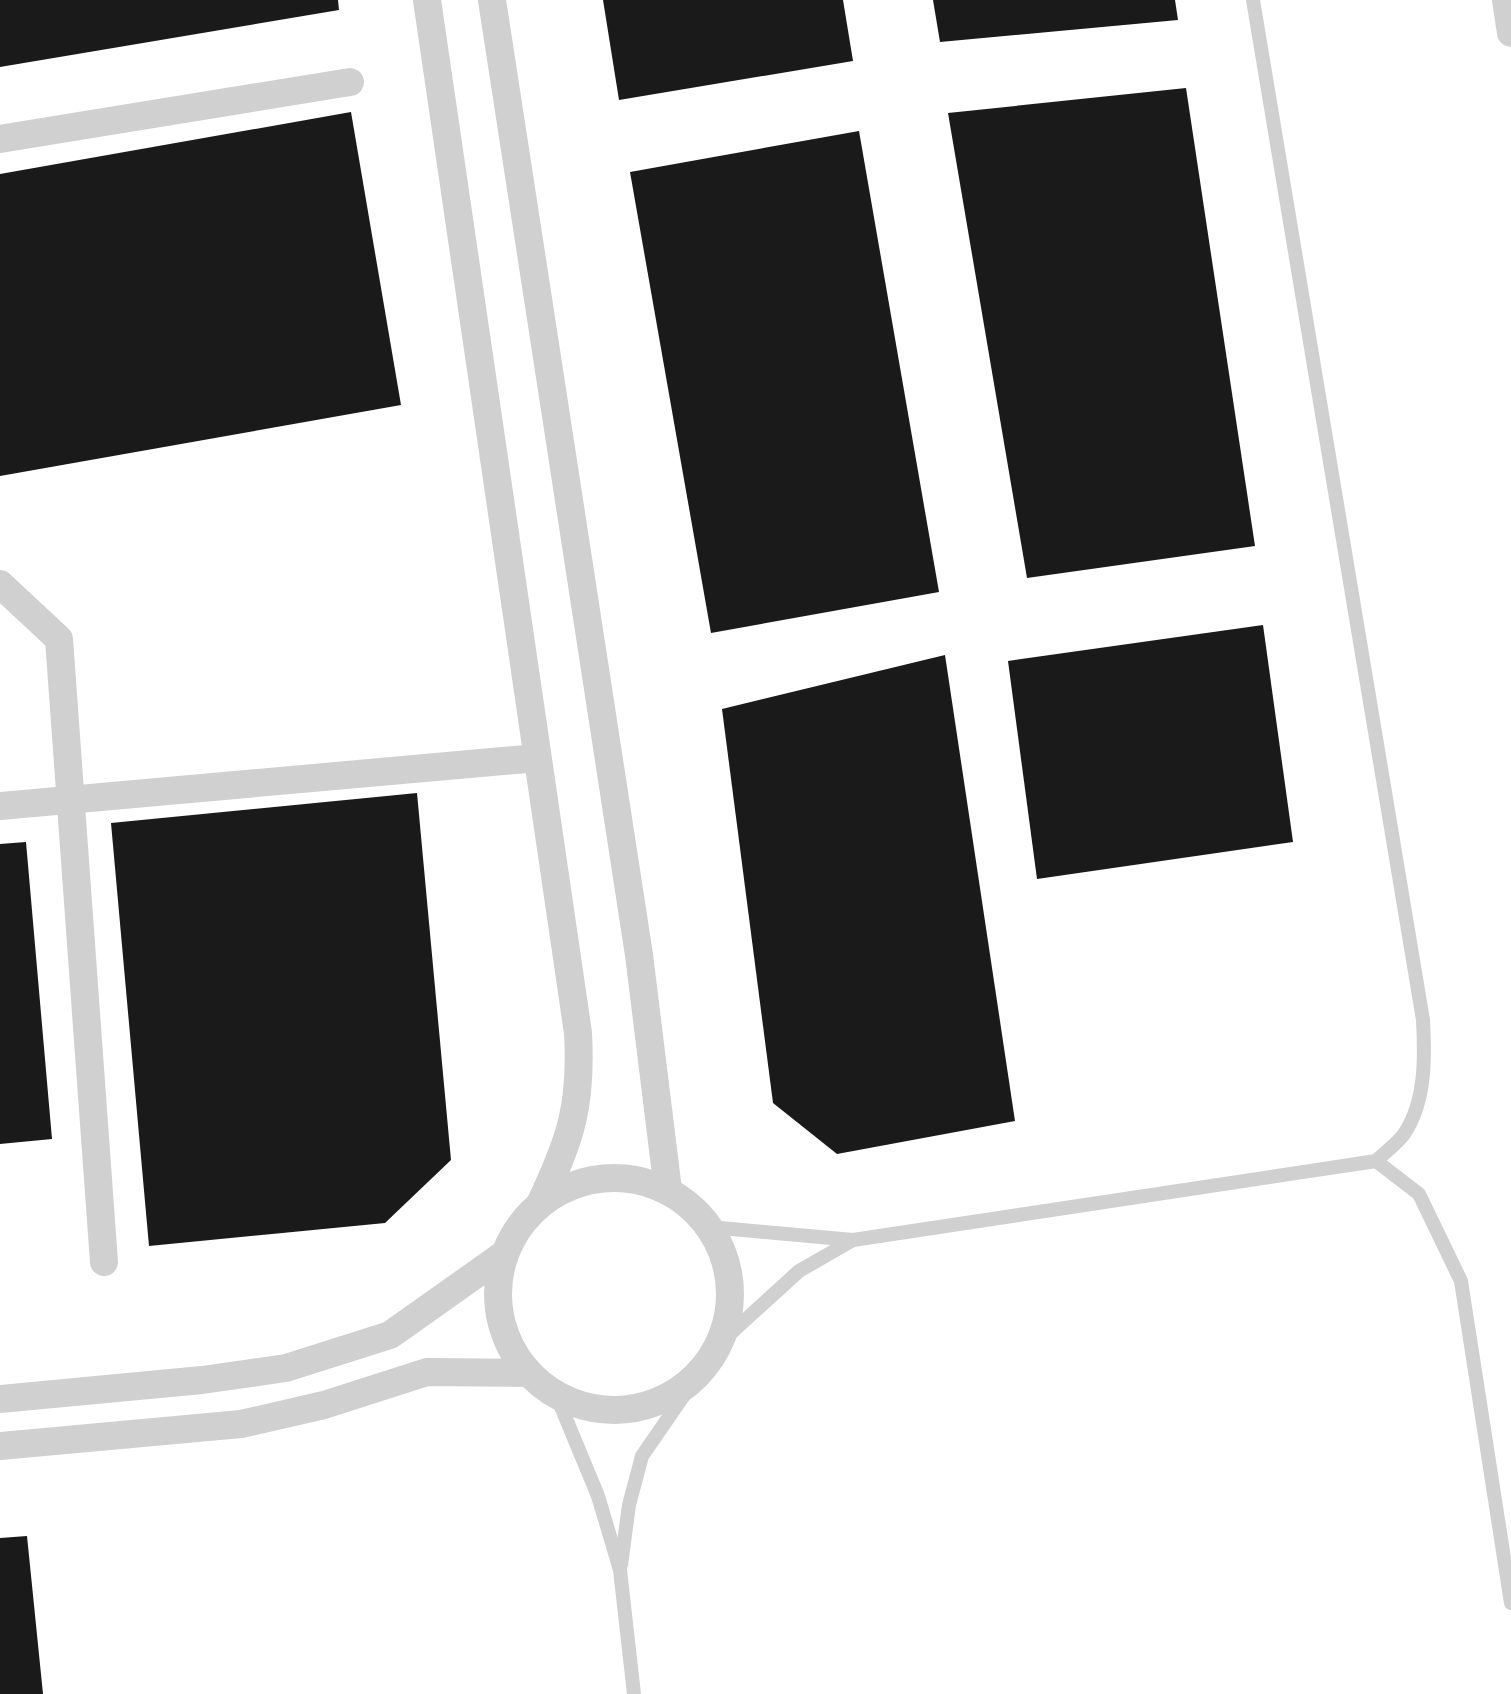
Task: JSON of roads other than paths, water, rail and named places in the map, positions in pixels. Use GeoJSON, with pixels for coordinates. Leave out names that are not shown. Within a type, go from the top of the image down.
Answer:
{"type":"FeatureCollection","features":[{"type":"Feature","properties":{"kind":"street"},"geometry":{"type":"LineString","coordinates":[[427,0],[578,1033],[581,1079],[574,1119],[560,1161],[540,1204]]}},
{"type":"Feature","properties":{"kind":"street"},"geometry":{"type":"LineString","coordinates":[[492,0],[639,955],[668,1190]]}},
{"type":"Feature","properties":{"kind":"street"},"geometry":{"type":"LineString","coordinates":[[1506,0],[1511,33]]}},
{"type":"Feature","properties":{"kind":"street"},"geometry":{"type":"LineString","coordinates":[[0,139],[350,82]]}},
{"type":"Feature","properties":{"kind":"street"},"geometry":{"type":"LineString","coordinates":[[0,584],[59,639],[104,1262]]}},
{"type":"Feature","properties":{"kind":"street"},"geometry":{"type":"LineString","coordinates":[[0,806],[537,758]]}},
{"type":"Feature","properties":{"kind":"street"},"geometry":{"type":"LineString","coordinates":[[602,1177],[636,1179],[668,1190],[710,1227],[724,1254],[730,1283],[729,1314],[720,1343],[698,1376],[667,1398],[631,1410],[593,1410],[557,1397],[527,1373],[504,1338],[496,1296],[503,1255],[518,1227],[540,1204],[569,1186],[602,1177]]}},
{"type":"Feature","properties":{"kind":"street"},"geometry":{"type":"LineString","coordinates":[[0,1399],[202,1380],[286,1368],[390,1335],[503,1255]]}},
{"type":"Feature","properties":{"kind":"street"},"geometry":{"type":"LineString","coordinates":[[0,1446],[241,1424],[324,1405],[428,1373],[527,1373]]}},
{"type":"Feature","properties":{"kind":"lane"},"geometry":{"type":"LineString","coordinates":[[710,1227],[853,1240],[1376,1161],[1404,1133],[1418,1101],[1424,1054],[1423,1020],[1253,0]]}},
{"type":"Feature","properties":{"kind":"lane"},"geometry":{"type":"LineString","coordinates":[[1376,1161],[1419,1194],[1461,1282],[1511,1603]]}},
{"type":"Feature","properties":{"kind":"lane"},"geometry":{"type":"LineString","coordinates":[[720,1343],[799,1271],[853,1240]]}},
{"type":"Feature","properties":{"kind":"lane"},"geometry":{"type":"LineString","coordinates":[[620,1570],[629,1505],[642,1456],[698,1376]]}},
{"type":"Feature","properties":{"kind":"lane"},"geometry":{"type":"LineString","coordinates":[[557,1397],[598,1496],[620,1570],[634,1694]]}}]}
